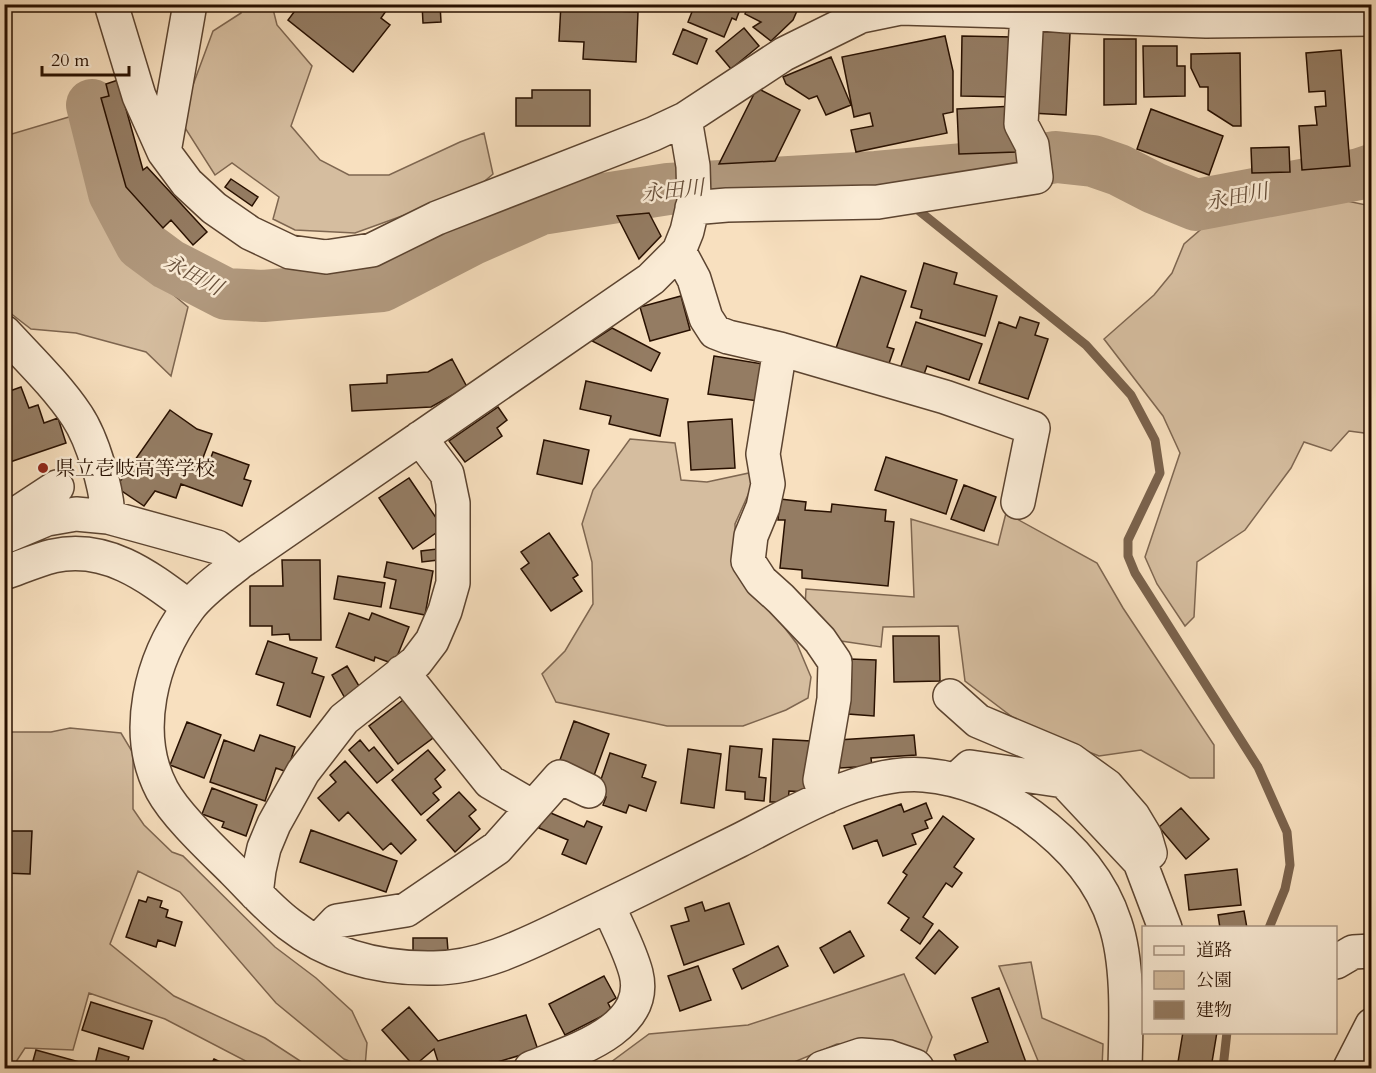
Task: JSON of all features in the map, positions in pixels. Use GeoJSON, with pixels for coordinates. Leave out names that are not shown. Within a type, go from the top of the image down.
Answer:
{"type":"FeatureCollection","features":[{"type":"Feature","properties":{"kind":"street"},"geometry":{"type":"LineString","coordinates":[[111,4],[139,96],[164,152],[187,183],[214,208],[250,232],[290,252],[326,257],[372,250],[437,218],[653,134],[685,119],[855,10],[900,8],[1206,21],[1371,19]]}},
{"type":"Feature","properties":{"kind":"street"},"geometry":{"type":"LineString","coordinates":[[164,152],[190,4]]}},
{"type":"Feature","properties":{"kind":"street"},"geometry":{"type":"LineString","coordinates":[[693,204],[878,202],[1036,177],[1032,145],[1021,124],[1027,12]]}},
{"type":"Feature","properties":{"kind":"street"},"geometry":{"type":"LineString","coordinates":[[685,119],[693,166],[693,204],[679,251],[651,279],[239,563],[206,589],[189,607],[166,643],[153,677],[148,709],[151,762],[163,793],[188,824],[256,894],[291,926],[328,948],[368,963],[405,968],[440,968],[468,964],[505,953],[608,905],[826,797],[886,777],[922,774],[955,780],[994,795],[1026,813],[1054,833],[1078,858],[1102,891],[1116,925],[1123,962],[1125,1068]]}},
{"type":"Feature","properties":{"kind":"street"},"geometry":{"type":"LineString","coordinates":[[679,251],[694,279],[706,318],[715,332],[945,397],[1033,428],[1018,502]]}},
{"type":"Feature","properties":{"kind":"street"},"geometry":{"type":"LineString","coordinates":[[4,332],[78,417],[97,461],[108,498],[108,518]]}},
{"type":"Feature","properties":{"kind":"street"},"geometry":{"type":"LineString","coordinates":[[780,349],[763,454],[768,484],[763,507],[751,536],[748,561],[760,581],[781,599],[820,640],[835,662],[834,699],[820,780],[826,797]]}},
{"type":"Feature","properties":{"kind":"street"},"geometry":{"type":"LineString","coordinates":[[256,894],[264,848],[274,824],[303,772],[344,719],[416,662],[432,641],[445,611],[453,582],[453,503],[447,474],[420,438]]}},
{"type":"Feature","properties":{"kind":"street"},"geometry":{"type":"LineString","coordinates":[[4,522],[57,487]]}},
{"type":"Feature","properties":{"kind":"street"},"geometry":{"type":"LineString","coordinates":[[4,537],[47,519],[76,514],[108,518],[217,547],[239,563]]}},
{"type":"Feature","properties":{"kind":"street"},"geometry":{"type":"LineString","coordinates":[[4,573],[55,556],[84,554],[107,557],[131,567],[189,607]]}},
{"type":"Feature","properties":{"kind":"street"},"geometry":{"type":"LineString","coordinates":[[402,672],[490,782],[533,807]]}},
{"type":"Feature","properties":{"kind":"street"},"geometry":{"type":"LineString","coordinates":[[950,696],[978,721],[1071,760],[1107,786],[1133,816],[1145,836],[1150,853],[1140,862]]}},
{"type":"Feature","properties":{"kind":"street"},"geometry":{"type":"LineString","coordinates":[[955,780],[970,767],[1064,781],[1140,862],[1165,926]]}},
{"type":"Feature","properties":{"kind":"street"},"geometry":{"type":"LineString","coordinates":[[317,942],[337,921],[406,910],[497,848],[560,777],[589,791]]}},
{"type":"Feature","properties":{"kind":"street"},"geometry":{"type":"LineString","coordinates":[[531,1068],[598,1040],[625,1018],[633,1006],[638,991],[636,973],[608,905]]}},
{"type":"Feature","properties":{"kind":"street"},"geometry":{"type":"LineString","coordinates":[[1337,961],[1353,952],[1371,951]]}},
{"type":"Feature","properties":{"kind":"street"},"geometry":{"type":"LineString","coordinates":[[1350,1068],[1371,1025]]}},
{"type":"Feature","properties":{"kind":"street"},"geometry":{"type":"LineString","coordinates":[[822,1068],[861,1055],[889,1057],[917,1068]]}},
{"type":"Feature","properties":{"kind":"green space"},"geometry":{"type":"Polygon","coordinates":[[[240,5],[272,5],[277,25],[312,66],[291,126],[320,160],[349,175],[389,175],[484,133],[493,174],[474,190],[355,233],[295,230],[273,219],[279,197],[232,163],[215,175],[180,120],[213,31],[241,13],[240,5]]]}},
{"type":"Feature","properties":{"kind":"green space"},"geometry":{"type":"Polygon","coordinates":[[[79,114],[122,241],[170,292],[188,307],[171,376],[146,352],[76,333],[31,329],[5,309],[5,136],[79,114]]]}},
{"type":"Feature","properties":{"kind":"green space"},"geometry":{"type":"Polygon","coordinates":[[[1333,198],[1371,206],[1371,441],[1364,433],[1349,431],[1331,451],[1304,442],[1291,468],[1245,530],[1197,562],[1194,617],[1185,626],[1157,584],[1145,557],[1180,453],[1163,416],[1104,339],[1154,295],[1172,273],[1184,244],[1221,212],[1333,198]]]}},
{"type":"Feature","properties":{"kind":"green space"},"geometry":{"type":"Polygon","coordinates":[[[630,439],[675,443],[681,480],[707,482],[749,473],[752,486],[735,524],[736,564],[797,644],[811,677],[808,698],[786,710],[743,726],[667,726],[556,702],[542,674],[565,651],[593,604],[592,562],[582,524],[593,490],[630,439]]]}},
{"type":"Feature","properties":{"kind":"green space"},"geometry":{"type":"Polygon","coordinates":[[[1006,513],[1097,563],[1123,608],[1214,745],[1214,778],[1190,778],[1141,750],[1099,756],[1024,726],[965,681],[958,626],[883,627],[881,647],[841,641],[805,607],[806,589],[914,597],[911,519],[998,545],[1006,513]]]}},
{"type":"Feature","properties":{"kind":"green space"},"geometry":{"type":"Polygon","coordinates":[[[70,728],[121,733],[133,753],[133,809],[144,825],[172,852],[183,856],[275,947],[316,978],[352,1011],[367,1043],[365,1067],[344,1059],[276,1003],[180,892],[138,871],[110,944],[174,996],[265,1038],[311,1068],[259,1068],[165,1019],[89,993],[73,1050],[25,1048],[12,1068],[5,1068],[4,732],[51,732],[70,728]]]}},
{"type":"Feature","properties":{"kind":"green space"},"geometry":{"type":"Polygon","coordinates":[[[1031,962],[1042,1018],[1103,1044],[1102,1068],[1041,1068],[999,966],[1031,962]]]}},
{"type":"Feature","properties":{"kind":"green space"},"geometry":{"type":"Polygon","coordinates":[[[904,974],[932,1037],[925,1056],[887,1044],[837,1044],[780,1068],[603,1068],[649,1034],[748,1025],[904,974]]]}},
{"type":"Feature","properties":{"kind":"building"},"geometry":{"type":"Polygon","coordinates":[[[300,4],[363,4],[370,10],[375,4],[391,4],[381,18],[390,25],[353,72],[288,20],[300,4]]]}},
{"type":"Feature","properties":{"kind":"building"},"geometry":{"type":"Polygon","coordinates":[[[422,4],[440,4],[441,22],[423,23],[422,4]]]}},
{"type":"Feature","properties":{"kind":"building"},"geometry":{"type":"Polygon","coordinates":[[[561,4],[595,4],[594,10],[638,12],[636,62],[583,59],[584,42],[559,41],[561,4]]]}},
{"type":"Feature","properties":{"kind":"building"},"geometry":{"type":"Polygon","coordinates":[[[695,4],[742,4],[736,20],[732,18],[724,37],[688,22],[695,4]]]}},
{"type":"Feature","properties":{"kind":"building"},"geometry":{"type":"Polygon","coordinates":[[[749,4],[800,4],[793,20],[771,41],[753,27],[761,22],[745,14],[749,4]]]}},
{"type":"Feature","properties":{"kind":"building"},"geometry":{"type":"Polygon","coordinates":[[[744,28],[759,46],[731,69],[716,51],[744,28]]]}},
{"type":"Feature","properties":{"kind":"building"},"geometry":{"type":"Polygon","coordinates":[[[683,29],[707,39],[697,64],[673,54],[683,29]]]}},
{"type":"Feature","properties":{"kind":"building"},"geometry":{"type":"Polygon","coordinates":[[[1035,30],[1070,33],[1066,115],[1031,113],[1035,30]]]}},
{"type":"Feature","properties":{"kind":"building"},"geometry":{"type":"Polygon","coordinates":[[[945,36],[953,71],[953,112],[943,114],[947,133],[856,152],[851,130],[873,126],[870,113],[854,117],[842,57],[945,36]]]}},
{"type":"Feature","properties":{"kind":"building"},"geometry":{"type":"Polygon","coordinates":[[[962,36],[1013,37],[1013,97],[961,96],[962,36]]]}},
{"type":"Feature","properties":{"kind":"building"},"geometry":{"type":"Polygon","coordinates":[[[1104,39],[1136,39],[1136,104],[1104,105],[1104,39]]]}},
{"type":"Feature","properties":{"kind":"building"},"geometry":{"type":"Polygon","coordinates":[[[1143,46],[1177,46],[1177,66],[1185,66],[1185,96],[1144,97],[1143,46]]]}},
{"type":"Feature","properties":{"kind":"building"},"geometry":{"type":"Polygon","coordinates":[[[1341,50],[1350,166],[1302,170],[1299,126],[1317,125],[1315,107],[1326,106],[1325,91],[1309,92],[1306,53],[1341,50]]]}},
{"type":"Feature","properties":{"kind":"building"},"geometry":{"type":"Polygon","coordinates":[[[1240,53],[1241,126],[1233,126],[1208,110],[1208,87],[1200,87],[1191,68],[1191,54],[1240,53]]]}},
{"type":"Feature","properties":{"kind":"building"},"geometry":{"type":"Polygon","coordinates":[[[831,57],[851,105],[826,115],[817,96],[809,99],[786,84],[783,77],[831,57]]]}},
{"type":"Feature","properties":{"kind":"building"},"geometry":{"type":"Polygon","coordinates":[[[118,80],[143,170],[147,167],[207,232],[193,245],[171,220],[163,228],[126,187],[101,98],[109,96],[106,84],[118,80]]]}},
{"type":"Feature","properties":{"kind":"building"},"geometry":{"type":"Polygon","coordinates":[[[757,88],[800,110],[775,161],[719,164],[757,88]]]}},
{"type":"Feature","properties":{"kind":"building"},"geometry":{"type":"Polygon","coordinates":[[[532,90],[590,90],[590,126],[516,126],[516,98],[532,98],[532,90]]]}},
{"type":"Feature","properties":{"kind":"building"},"geometry":{"type":"Polygon","coordinates":[[[1014,106],[1016,152],[959,154],[957,109],[1014,106]]]}},
{"type":"Feature","properties":{"kind":"building"},"geometry":{"type":"Polygon","coordinates":[[[1151,109],[1223,136],[1209,175],[1137,149],[1151,109]]]}},
{"type":"Feature","properties":{"kind":"building"},"geometry":{"type":"Polygon","coordinates":[[[1289,147],[1290,172],[1252,173],[1251,148],[1289,147]]]}},
{"type":"Feature","properties":{"kind":"building"},"geometry":{"type":"Polygon","coordinates":[[[231,179],[258,197],[252,206],[225,187],[231,179]]]}},
{"type":"Feature","properties":{"kind":"building"},"geometry":{"type":"Polygon","coordinates":[[[649,213],[661,236],[639,259],[617,216],[649,213]]]}},
{"type":"Feature","properties":{"kind":"building"},"geometry":{"type":"Polygon","coordinates":[[[924,263],[957,273],[954,284],[997,296],[985,336],[920,318],[922,310],[911,307],[924,263]]]}},
{"type":"Feature","properties":{"kind":"building"},"geometry":{"type":"Polygon","coordinates":[[[861,276],[906,291],[887,347],[894,349],[886,372],[834,354],[861,276]]]}},
{"type":"Feature","properties":{"kind":"building"},"geometry":{"type":"Polygon","coordinates":[[[681,296],[690,330],[650,341],[640,307],[681,296]]]}},
{"type":"Feature","properties":{"kind":"building"},"geometry":{"type":"Polygon","coordinates":[[[1020,317],[1039,323],[1035,335],[1048,339],[1028,399],[979,383],[999,322],[1016,328],[1020,317]]]}},
{"type":"Feature","properties":{"kind":"building"},"geometry":{"type":"Polygon","coordinates":[[[916,322],[982,344],[969,380],[927,366],[923,377],[900,369],[916,322]]]}},
{"type":"Feature","properties":{"kind":"building"},"geometry":{"type":"Polygon","coordinates":[[[612,328],[660,353],[651,371],[592,341],[612,328]]]}},
{"type":"Feature","properties":{"kind":"building"},"geometry":{"type":"Polygon","coordinates":[[[714,356],[763,364],[758,401],[708,394],[714,356]]]}},
{"type":"Feature","properties":{"kind":"building"},"geometry":{"type":"Polygon","coordinates":[[[452,359],[467,387],[431,407],[352,411],[350,385],[387,383],[387,375],[428,372],[452,359]]]}},
{"type":"Feature","properties":{"kind":"building"},"geometry":{"type":"Polygon","coordinates":[[[586,381],[668,399],[660,436],[609,424],[611,416],[580,409],[586,381]]]}},
{"type":"Feature","properties":{"kind":"building"},"geometry":{"type":"Polygon","coordinates":[[[4,384],[7,392],[21,387],[29,408],[38,405],[44,423],[58,418],[66,443],[7,463],[4,457],[4,384]]]}},
{"type":"Feature","properties":{"kind":"building"},"geometry":{"type":"Polygon","coordinates":[[[498,407],[507,420],[497,428],[502,436],[465,462],[449,441],[498,407]]]}},
{"type":"Feature","properties":{"kind":"building"},"geometry":{"type":"Polygon","coordinates":[[[170,410],[197,429],[212,434],[201,463],[208,465],[213,452],[249,465],[244,479],[251,481],[242,506],[181,484],[176,498],[155,491],[144,506],[116,487],[170,410]]]}},
{"type":"Feature","properties":{"kind":"building"},"geometry":{"type":"Polygon","coordinates":[[[732,419],[735,468],[691,470],[688,422],[732,419]]]}},
{"type":"Feature","properties":{"kind":"building"},"geometry":{"type":"Polygon","coordinates":[[[544,440],[589,450],[582,484],[537,474],[544,440]]]}},
{"type":"Feature","properties":{"kind":"building"},"geometry":{"type":"Polygon","coordinates":[[[886,457],[957,480],[946,514],[875,490],[886,457]]]}},
{"type":"Feature","properties":{"kind":"building"},"geometry":{"type":"Polygon","coordinates":[[[409,478],[443,528],[413,549],[379,498],[409,478]]]}},
{"type":"Feature","properties":{"kind":"building"},"geometry":{"type":"Polygon","coordinates":[[[964,485],[996,497],[984,531],[951,519],[964,485]]]}},
{"type":"Feature","properties":{"kind":"building"},"geometry":{"type":"Polygon","coordinates":[[[780,499],[806,502],[805,510],[831,512],[832,504],[886,510],[885,521],[894,522],[888,586],[802,578],[802,570],[780,568],[785,520],[778,520],[780,499]]]}},
{"type":"Feature","properties":{"kind":"building"},"geometry":{"type":"Polygon","coordinates":[[[549,533],[578,575],[573,578],[582,591],[551,611],[521,569],[529,563],[521,552],[549,533]]]}},
{"type":"Feature","properties":{"kind":"building"},"geometry":{"type":"Polygon","coordinates":[[[437,549],[438,560],[422,562],[421,551],[437,549]]]}},
{"type":"Feature","properties":{"kind":"building"},"geometry":{"type":"Polygon","coordinates":[[[282,560],[320,560],[321,640],[290,640],[289,634],[272,635],[272,626],[250,626],[250,586],[283,586],[282,560]]]}},
{"type":"Feature","properties":{"kind":"building"},"geometry":{"type":"Polygon","coordinates":[[[387,562],[433,571],[425,615],[390,608],[396,580],[384,577],[387,562]]]}},
{"type":"Feature","properties":{"kind":"building"},"geometry":{"type":"Polygon","coordinates":[[[338,576],[385,583],[381,607],[334,599],[338,576]]]}},
{"type":"Feature","properties":{"kind":"building"},"geometry":{"type":"Polygon","coordinates":[[[349,613],[369,620],[372,613],[409,627],[394,664],[375,657],[374,661],[336,647],[349,613]]]}},
{"type":"Feature","properties":{"kind":"building"},"geometry":{"type":"Polygon","coordinates":[[[893,636],[939,636],[940,681],[894,682],[893,636]]]}},
{"type":"Feature","properties":{"kind":"building"},"geometry":{"type":"Polygon","coordinates":[[[268,641],[317,658],[312,673],[324,677],[310,717],[277,705],[284,683],[256,674],[268,641]]]}},
{"type":"Feature","properties":{"kind":"building"},"geometry":{"type":"Polygon","coordinates":[[[850,659],[876,660],[874,716],[848,714],[850,659]]]}},
{"type":"Feature","properties":{"kind":"building"},"geometry":{"type":"Polygon","coordinates":[[[347,666],[362,691],[346,700],[332,675],[347,666]]]}},
{"type":"Feature","properties":{"kind":"building"},"geometry":{"type":"Polygon","coordinates":[[[407,697],[437,735],[398,764],[369,726],[407,697]]]}},
{"type":"Feature","properties":{"kind":"building"},"geometry":{"type":"Polygon","coordinates":[[[574,721],[609,734],[592,781],[557,768],[574,721]]]}},
{"type":"Feature","properties":{"kind":"building"},"geometry":{"type":"Polygon","coordinates":[[[187,722],[221,735],[204,778],[170,765],[187,722]]]}},
{"type":"Feature","properties":{"kind":"building"},"geometry":{"type":"Polygon","coordinates":[[[260,735],[295,747],[287,772],[276,768],[265,801],[210,782],[224,740],[254,751],[260,735]]]}},
{"type":"Feature","properties":{"kind":"building"},"geometry":{"type":"Polygon","coordinates":[[[914,735],[916,755],[871,758],[872,766],[840,768],[838,740],[914,735]]]}},
{"type":"Feature","properties":{"kind":"building"},"geometry":{"type":"Polygon","coordinates":[[[773,739],[811,741],[809,792],[789,791],[788,802],[770,802],[773,739]]]}},
{"type":"Feature","properties":{"kind":"building"},"geometry":{"type":"Polygon","coordinates":[[[360,740],[369,751],[374,747],[393,770],[377,783],[349,750],[360,740]]]}},
{"type":"Feature","properties":{"kind":"building"},"geometry":{"type":"Polygon","coordinates":[[[730,746],[762,749],[759,777],[766,778],[764,801],[745,799],[745,792],[726,790],[730,746]]]}},
{"type":"Feature","properties":{"kind":"building"},"geometry":{"type":"Polygon","coordinates":[[[688,749],[721,754],[714,808],[681,803],[688,749]]]}},
{"type":"Feature","properties":{"kind":"building"},"geometry":{"type":"Polygon","coordinates":[[[428,750],[445,770],[435,779],[441,787],[433,793],[439,800],[421,815],[392,780],[428,750]]]}},
{"type":"Feature","properties":{"kind":"building"},"geometry":{"type":"Polygon","coordinates":[[[610,753],[646,765],[642,777],[656,782],[646,811],[629,805],[626,813],[603,805],[606,797],[596,794],[610,753]]]}},
{"type":"Feature","properties":{"kind":"building"},"geometry":{"type":"Polygon","coordinates":[[[345,761],[416,840],[401,854],[391,843],[383,850],[348,812],[339,821],[318,798],[336,782],[330,775],[345,761]]]}},
{"type":"Feature","properties":{"kind":"building"},"geometry":{"type":"Polygon","coordinates":[[[212,788],[257,805],[246,836],[222,827],[224,822],[202,814],[212,788]]]}},
{"type":"Feature","properties":{"kind":"building"},"geometry":{"type":"Polygon","coordinates":[[[459,792],[476,810],[469,816],[480,829],[455,852],[427,820],[459,792]]]}},
{"type":"Feature","properties":{"kind":"building"},"geometry":{"type":"Polygon","coordinates":[[[926,803],[932,818],[925,821],[928,828],[912,834],[916,844],[883,856],[877,840],[853,849],[844,826],[901,804],[904,812],[926,803]]]}},
{"type":"Feature","properties":{"kind":"building"},"geometry":{"type":"Polygon","coordinates":[[[1181,808],[1209,839],[1186,859],[1159,827],[1181,808]]]}},
{"type":"Feature","properties":{"kind":"building"},"geometry":{"type":"Polygon","coordinates":[[[546,811],[584,827],[587,821],[602,827],[586,864],[562,854],[568,840],[539,828],[546,811]]]}},
{"type":"Feature","properties":{"kind":"building"},"geometry":{"type":"Polygon","coordinates":[[[943,816],[974,839],[954,867],[962,873],[952,887],[946,883],[923,917],[933,924],[920,944],[901,930],[909,918],[888,903],[907,875],[903,872],[943,816]]]}},
{"type":"Feature","properties":{"kind":"building"},"geometry":{"type":"Polygon","coordinates":[[[311,830],[397,861],[386,892],[300,862],[311,830]]]}},
{"type":"Feature","properties":{"kind":"building"},"geometry":{"type":"Polygon","coordinates":[[[4,831],[32,831],[30,874],[4,873],[4,831]]]}},
{"type":"Feature","properties":{"kind":"building"},"geometry":{"type":"Polygon","coordinates":[[[1237,869],[1241,905],[1189,910],[1185,875],[1237,869]]]}},
{"type":"Feature","properties":{"kind":"building"},"geometry":{"type":"Polygon","coordinates":[[[148,897],[162,901],[160,907],[168,910],[166,917],[182,922],[175,946],[158,940],[156,947],[126,937],[139,900],[146,902],[148,897]]]}},
{"type":"Feature","properties":{"kind":"building"},"geometry":{"type":"Polygon","coordinates":[[[702,902],[705,911],[729,903],[744,944],[684,965],[671,926],[689,921],[685,908],[702,902]]]}},
{"type":"Feature","properties":{"kind":"building"},"geometry":{"type":"Polygon","coordinates":[[[1244,911],[1247,926],[1220,926],[1218,915],[1244,911]]]}},
{"type":"Feature","properties":{"kind":"building"},"geometry":{"type":"Polygon","coordinates":[[[939,930],[958,947],[935,974],[916,958],[939,930]]]}},
{"type":"Feature","properties":{"kind":"building"},"geometry":{"type":"Polygon","coordinates":[[[850,931],[864,956],[834,973],[820,948],[850,931]]]}},
{"type":"Feature","properties":{"kind":"building"},"geometry":{"type":"Polygon","coordinates":[[[413,938],[447,938],[448,951],[413,951],[413,938]]]}},
{"type":"Feature","properties":{"kind":"building"},"geometry":{"type":"Polygon","coordinates":[[[778,946],[788,966],[742,989],[733,969],[778,946]]]}},
{"type":"Feature","properties":{"kind":"building"},"geometry":{"type":"Polygon","coordinates":[[[698,966],[711,1000],[680,1011],[668,976],[698,966]]]}},
{"type":"Feature","properties":{"kind":"building"},"geometry":{"type":"Polygon","coordinates":[[[604,976],[616,998],[608,1003],[612,1011],[565,1035],[549,1004],[604,976]]]}},
{"type":"Feature","properties":{"kind":"building"},"geometry":{"type":"Polygon","coordinates":[[[999,988],[1028,1068],[959,1068],[954,1055],[988,1042],[972,998],[999,988]]]}},
{"type":"Feature","properties":{"kind":"building"},"geometry":{"type":"Polygon","coordinates":[[[91,1002],[152,1021],[143,1049],[82,1030],[91,1002]]]}},
{"type":"Feature","properties":{"kind":"building"},"geometry":{"type":"Polygon","coordinates":[[[409,1007],[438,1041],[526,1015],[538,1050],[477,1068],[440,1068],[434,1049],[414,1066],[382,1030],[409,1007]]]}},
{"type":"Feature","properties":{"kind":"building"},"geometry":{"type":"Polygon","coordinates":[[[1183,1034],[1217,1034],[1211,1068],[1177,1068],[1183,1034]]]}},
{"type":"Feature","properties":{"kind":"building"},"geometry":{"type":"Polygon","coordinates":[[[99,1048],[129,1057],[126,1068],[94,1068],[99,1048]]]}},
{"type":"Feature","properties":{"kind":"building"},"geometry":{"type":"Polygon","coordinates":[[[36,1050],[83,1063],[81,1068],[31,1068],[36,1050]]]}},
{"type":"Feature","properties":{"kind":"building"},"geometry":{"type":"Polygon","coordinates":[[[214,1059],[233,1068],[209,1068],[214,1059]]]}},
{"type":"Feature","properties":{"kind":"waterway","name":"永田川"},"geometry":{"type":"LineString","coordinates":[[92,105],[114,193],[141,244],[168,264],[226,294],[263,296],[382,286],[473,239],[541,209],[668,189],[876,177],[1008,165],[1056,157],[1093,161],[1119,170],[1154,188],[1196,205],[1372,170]]}},
{"type":"Feature","properties":{"kind":"waterway"},"geometry":{"type":"LineString","coordinates":[[876,177],[893,190]]}},
{"type":"Feature","properties":{"kind":"waterway"},"geometry":{"type":"LineString","coordinates":[[913,206],[1086,345],[1131,395],[1155,440],[1160,473],[1128,540],[1128,556],[1135,573],[1258,767],[1287,832],[1290,865],[1285,889],[1270,926]]}},
{"type":"Feature","properties":{"kind":"waterway"},"geometry":{"type":"LineString","coordinates":[[1223,1068],[1227,1034]]}},
{"type":"Feature","properties":{"kind":"place","name":"県立壱岐高等学校"},"geometry":{"type":"Point","coordinates":[43,468]}}]}
